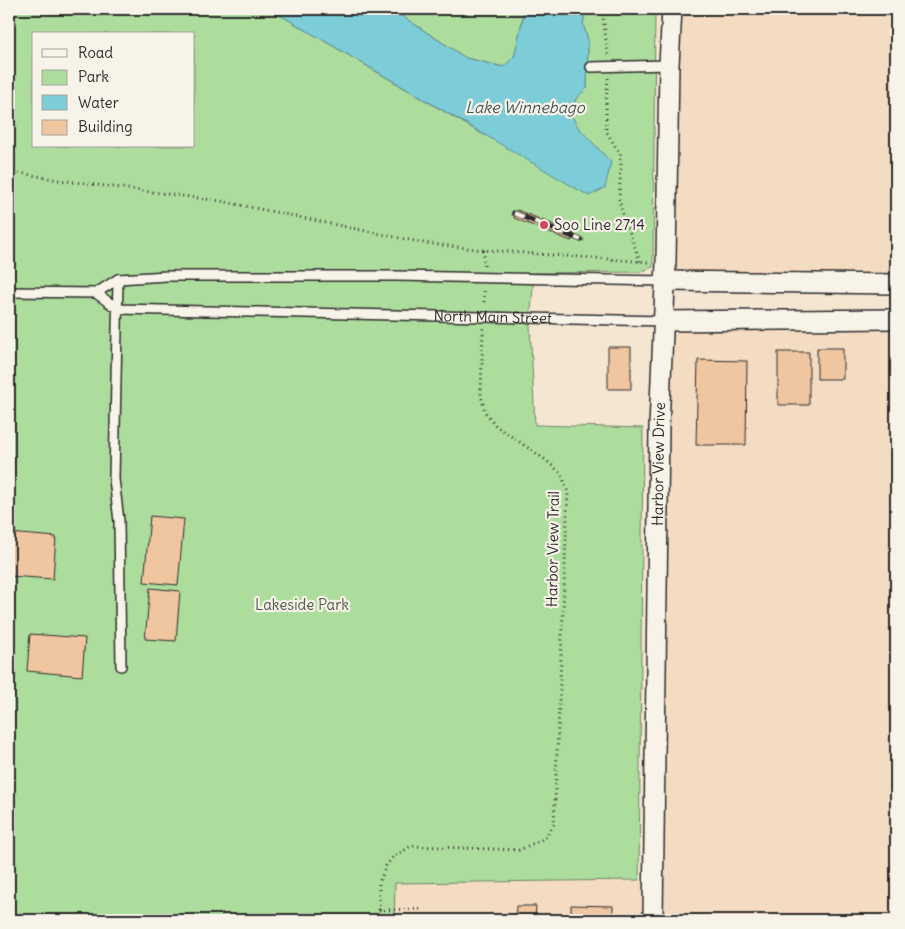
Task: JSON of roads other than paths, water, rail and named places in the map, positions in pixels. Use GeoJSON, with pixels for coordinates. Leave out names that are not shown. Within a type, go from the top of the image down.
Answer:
{"type":"FeatureCollection","features":[{"type":"Feature","properties":{"kind":"street","name":"Harbor View Drive"},"geometry":{"type":"LineString","coordinates":[[653,920],[659,427],[664,321],[669,65],[672,9]]}},
{"type":"Feature","properties":{"kind":"street"},"geometry":{"type":"LineString","coordinates":[[665,281],[896,284]]}},
{"type":"Feature","properties":{"kind":"street","name":"North Main Street"},"geometry":{"type":"LineString","coordinates":[[664,321],[896,319]]}},
{"type":"Feature","properties":{"kind":"lane"},"geometry":{"type":"LineString","coordinates":[[895,9],[896,21]]}},
{"type":"Feature","properties":{"kind":"lane"},"geometry":{"type":"LineString","coordinates":[[591,67],[669,65]]}},
{"type":"Feature","properties":{"kind":"lane"},"geometry":{"type":"LineString","coordinates":[[9,292],[96,293],[118,279],[166,276],[396,276],[665,281]]}},
{"type":"Feature","properties":{"kind":"lane"},"geometry":{"type":"LineString","coordinates":[[118,279],[114,479],[119,521],[121,666]]}},
{"type":"Feature","properties":{"kind":"lane"},"geometry":{"type":"LineString","coordinates":[[96,293],[118,309]]}},
{"type":"Feature","properties":{"kind":"lane","name":"North Main Street"},"geometry":{"type":"LineString","coordinates":[[118,309],[664,321]]}},
{"type":"Feature","properties":{"kind":"water","name":"Lake Winnebago"},"geometry":{"type":"Polygon","coordinates":[[[270,9],[391,9],[466,58],[503,67],[514,57],[525,9],[586,9],[583,24],[588,40],[587,88],[576,99],[570,113],[577,126],[611,162],[605,188],[589,196],[270,9]]]}},
{"type":"Feature","properties":{"kind":"railway"},"geometry":{"type":"LineString","coordinates":[[514,213],[581,240]]}},
{"type":"Feature","properties":{"kind":"place","name":"Soo Line 2714"},"geometry":{"type":"Point","coordinates":[544,225]}},
{"type":"Feature","properties":{"kind":"park label","name":"Lakeside Park"},"geometry":{"type":"Point","coordinates":[302,605]}}]}
